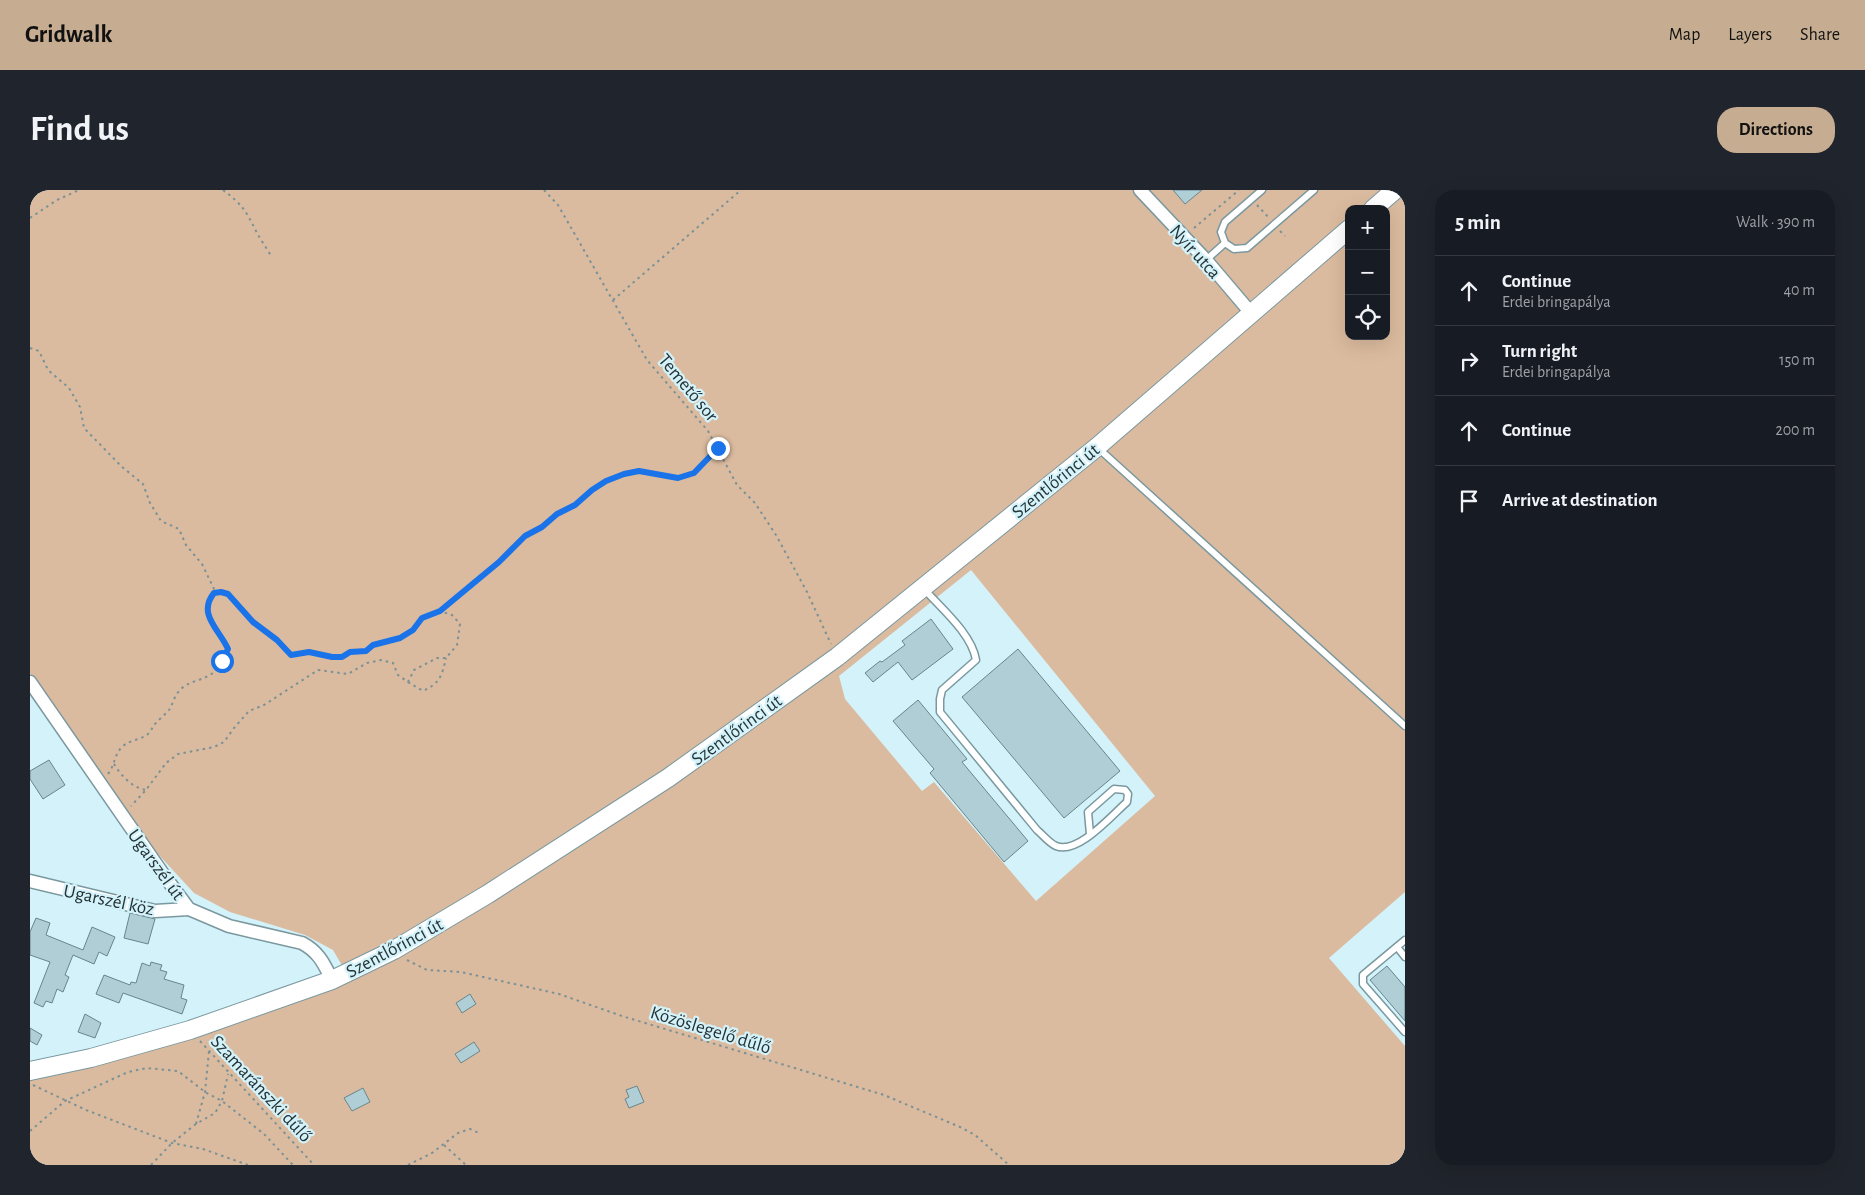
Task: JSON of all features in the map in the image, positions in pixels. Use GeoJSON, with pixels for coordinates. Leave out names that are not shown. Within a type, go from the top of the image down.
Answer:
{"type":"FeatureCollection","features":[{"type":"Feature","properties":{"kind":"main road"},"geometry":{"type":"LineString","coordinates":[[1377,205],[1394,190]]}},
{"type":"Feature","properties":{"kind":"main road","name":"Szentlőrinci út"},"geometry":{"type":"LineString","coordinates":[[30,1072],[91,1058],[190,1030],[332,980],[394,950],[488,894],[668,778],[836,657],[1097,447],[1345,232]]}},
{"type":"Feature","properties":{"kind":"street","name":"Nyír utca"},"geometry":{"type":"LineString","coordinates":[[1140,190],[1206,260],[1251,313]]}},
{"type":"Feature","properties":{"kind":"street","name":"Ugarszél út"},"geometry":{"type":"LineString","coordinates":[[30,682],[189,909],[229,926],[302,943],[312,948],[323,960],[332,980]]}},
{"type":"Feature","properties":{"kind":"street","name":"Ugarszél köz"},"geometry":{"type":"LineString","coordinates":[[30,881],[156,911],[189,909]]}},
{"type":"Feature","properties":{"kind":"lane"},"geometry":{"type":"LineString","coordinates":[[1262,190],[1225,222],[1221,232],[1225,244],[1234,249],[1247,248],[1314,190]]}},
{"type":"Feature","properties":{"kind":"lane"},"geometry":{"type":"LineString","coordinates":[[1206,260],[1225,244]]}},
{"type":"Feature","properties":{"kind":"lane"},"geometry":{"type":"LineString","coordinates":[[1097,447],[1405,726]]}},
{"type":"Feature","properties":{"kind":"lane"},"geometry":{"type":"LineString","coordinates":[[923,588],[963,633],[974,650],[976,660],[942,690],[940,712],[1037,830],[1056,846],[1071,847],[1081,843],[1127,802],[1128,794],[1124,789],[1114,789],[1088,812],[1090,834]]}},
{"type":"Feature","properties":{"kind":"lane"},"geometry":{"type":"LineString","coordinates":[[1405,940],[1363,975],[1363,984],[1405,1032]]}},
{"type":"Feature","properties":{"kind":"lane"},"geometry":{"type":"LineString","coordinates":[[1396,947],[1405,957]]}},
{"type":"Feature","properties":{"kind":"path"},"geometry":{"type":"LineString","coordinates":[[30,218],[57,200],[79,190]]}},
{"type":"Feature","properties":{"kind":"path"},"geometry":{"type":"LineString","coordinates":[[224,190],[249,214],[257,233],[271,256]]}},
{"type":"Feature","properties":{"kind":"path","name":"Temető sor"},"geometry":{"type":"LineString","coordinates":[[544,190],[558,205],[647,360],[708,431],[737,485],[755,503],[776,536],[806,592],[836,657]]}},
{"type":"Feature","properties":{"kind":"path"},"geometry":{"type":"LineString","coordinates":[[613,300],[741,190]]}},
{"type":"Feature","properties":{"kind":"path"},"geometry":{"type":"LineString","coordinates":[[1176,228],[1182,223],[1190,231],[1239,190]]}},
{"type":"Feature","properties":{"kind":"path"},"geometry":{"type":"LineString","coordinates":[[1252,199],[1285,236]]}},
{"type":"Feature","properties":{"kind":"path"},"geometry":{"type":"LineString","coordinates":[[30,348],[39,351],[48,370],[68,388],[80,407],[84,428],[121,466],[143,484],[150,503],[161,521],[179,529],[186,545],[202,564],[215,591],[228,594],[253,622],[277,640],[291,655],[309,652],[342,657],[350,652],[366,651],[373,645],[400,638],[413,630],[422,618],[440,611],[499,562],[525,536],[542,527],[557,514],[575,505],[606,481],[639,471],[678,478],[694,473],[718,448]]}},
{"type":"Feature","properties":{"kind":"path"},"geometry":{"type":"LineString","coordinates":[[100,783],[114,764],[115,758],[123,746],[132,740],[146,737],[151,732],[152,726],[169,710],[174,697],[180,689],[213,673],[222,661],[228,649],[224,639],[208,615],[207,606],[214,593],[221,592]]}},
{"type":"Feature","properties":{"kind":"path"},"geometry":{"type":"LineString","coordinates":[[122,815],[146,790],[166,763],[178,754],[214,747],[224,742],[249,711],[264,705],[318,670],[348,674],[367,663],[381,660],[393,663],[398,675],[423,691],[436,684],[443,672],[446,658],[457,645],[460,624],[452,615],[440,611]]}},
{"type":"Feature","properties":{"kind":"path"},"geometry":{"type":"LineString","coordinates":[[408,682],[414,670],[437,658],[446,658]]}},
{"type":"Feature","properties":{"kind":"path"},"geometry":{"type":"LineString","coordinates":[[114,764],[136,788],[146,790]]}},
{"type":"Feature","properties":{"kind":"path","name":"Közöslegelő dűlő"},"geometry":{"type":"LineString","coordinates":[[394,950],[413,964],[427,970],[461,972],[559,994],[622,1016],[884,1095],[960,1127],[974,1135],[1009,1165]]}},
{"type":"Feature","properties":{"kind":"path","name":"Szamaránszki dűlő"},"geometry":{"type":"LineString","coordinates":[[190,1030],[314,1165]]}},
{"type":"Feature","properties":{"kind":"path"},"geometry":{"type":"LineString","coordinates":[[196,1124],[205,1092],[209,1051]]}},
{"type":"Feature","properties":{"kind":"path"},"geometry":{"type":"LineString","coordinates":[[30,1131],[65,1101],[128,1072],[147,1068],[178,1071],[205,1092],[222,1101],[264,1134],[293,1165]]}},
{"type":"Feature","properties":{"kind":"path"},"geometry":{"type":"LineString","coordinates":[[151,1165],[172,1143],[196,1124],[214,1113],[222,1101],[229,1072]]}},
{"type":"Feature","properties":{"kind":"path"},"geometry":{"type":"LineString","coordinates":[[30,1083],[86,1110],[172,1143],[203,1148],[248,1165]]}},
{"type":"Feature","properties":{"kind":"path"},"geometry":{"type":"LineString","coordinates":[[408,1165],[432,1153],[458,1133],[470,1129],[482,1134]]}},
{"type":"Feature","properties":{"kind":"path"},"geometry":{"type":"LineString","coordinates":[[444,1144],[466,1165]]}},
{"type":"Feature","properties":{"kind":"shaded area"},"geometry":{"type":"Polygon","coordinates":[[[30,190],[1405,190],[1405,892],[1329,958],[1405,1046],[1405,1165],[30,1165],[30,1078],[351,981],[333,950],[305,935],[230,912],[194,893],[122,815],[30,673],[30,190]],[[971,570],[839,676],[845,699],[922,791],[934,782],[1036,901],[1155,796],[971,570]]]}},
{"type":"Feature","properties":{"kind":"building"},"geometry":{"type":"Polygon","coordinates":[[[1173,190],[1202,190],[1185,204],[1173,190]]]}},
{"type":"Feature","properties":{"kind":"building"},"geometry":{"type":"Polygon","coordinates":[[[931,619],[953,649],[912,680],[898,662],[873,682],[865,673],[905,645],[902,641],[931,619]]]}},
{"type":"Feature","properties":{"kind":"building"},"geometry":{"type":"Polygon","coordinates":[[[1018,649],[1120,771],[1064,818],[962,697],[1018,649]]]}},
{"type":"Feature","properties":{"kind":"building"},"geometry":{"type":"Polygon","coordinates":[[[918,700],[967,759],[962,762],[1028,841],[1004,862],[930,773],[934,769],[893,721],[918,700]]]}},
{"type":"Feature","properties":{"kind":"building"},"geometry":{"type":"Polygon","coordinates":[[[49,760],[65,785],[43,799],[30,779],[30,771],[49,760]]]}},
{"type":"Feature","properties":{"kind":"building"},"geometry":{"type":"Polygon","coordinates":[[[130,913],[155,919],[148,944],[124,938],[130,913]]]}},
{"type":"Feature","properties":{"kind":"building"},"geometry":{"type":"Polygon","coordinates":[[[36,918],[50,923],[46,935],[83,950],[92,927],[115,937],[107,956],[99,952],[94,964],[73,955],[65,975],[69,977],[63,992],[57,989],[52,1003],[46,1001],[43,1007],[34,1003],[50,962],[30,955],[30,932],[36,918]]]}},
{"type":"Feature","properties":{"kind":"building"},"geometry":{"type":"Polygon","coordinates":[[[151,962],[162,965],[160,970],[167,972],[164,979],[184,985],[181,998],[187,1000],[182,1014],[123,993],[119,1003],[96,994],[104,975],[130,985],[131,982],[136,983],[142,963],[150,966],[151,962]]]}},
{"type":"Feature","properties":{"kind":"building"},"geometry":{"type":"Polygon","coordinates":[[[1387,966],[1405,987],[1405,1021],[1370,980],[1387,966]]]}},
{"type":"Feature","properties":{"kind":"building"},"geometry":{"type":"Polygon","coordinates":[[[470,994],[476,1004],[462,1013],[456,1003],[470,994]]]}},
{"type":"Feature","properties":{"kind":"building"},"geometry":{"type":"Polygon","coordinates":[[[85,1014],[101,1023],[95,1038],[78,1032],[85,1014]]]}},
{"type":"Feature","properties":{"kind":"building"},"geometry":{"type":"Polygon","coordinates":[[[30,1028],[42,1035],[37,1045],[30,1041],[30,1028]]]}},
{"type":"Feature","properties":{"kind":"building"},"geometry":{"type":"Polygon","coordinates":[[[474,1042],[480,1051],[461,1063],[455,1054],[474,1042]]]}},
{"type":"Feature","properties":{"kind":"building"},"geometry":{"type":"Polygon","coordinates":[[[637,1086],[644,1102],[629,1108],[625,1099],[629,1097],[626,1090],[637,1086]]]}},
{"type":"Feature","properties":{"kind":"building"},"geometry":{"type":"Polygon","coordinates":[[[363,1088],[370,1102],[352,1111],[344,1098],[363,1088]]]}},
{"type":"Feature","properties":{"kind":"route"},"geometry":{"type":"LineString","coordinates":[[222,661],[228,649],[224,639],[208,615],[207,606],[214,593],[228,594],[253,622],[277,640],[285,651],[291,655],[309,652],[342,657],[350,652],[366,651],[373,645],[400,638],[413,630],[422,618],[440,611],[499,562],[525,536],[542,527],[557,514],[575,505],[606,481],[639,471],[678,478],[694,473],[718,448]]}}]}
